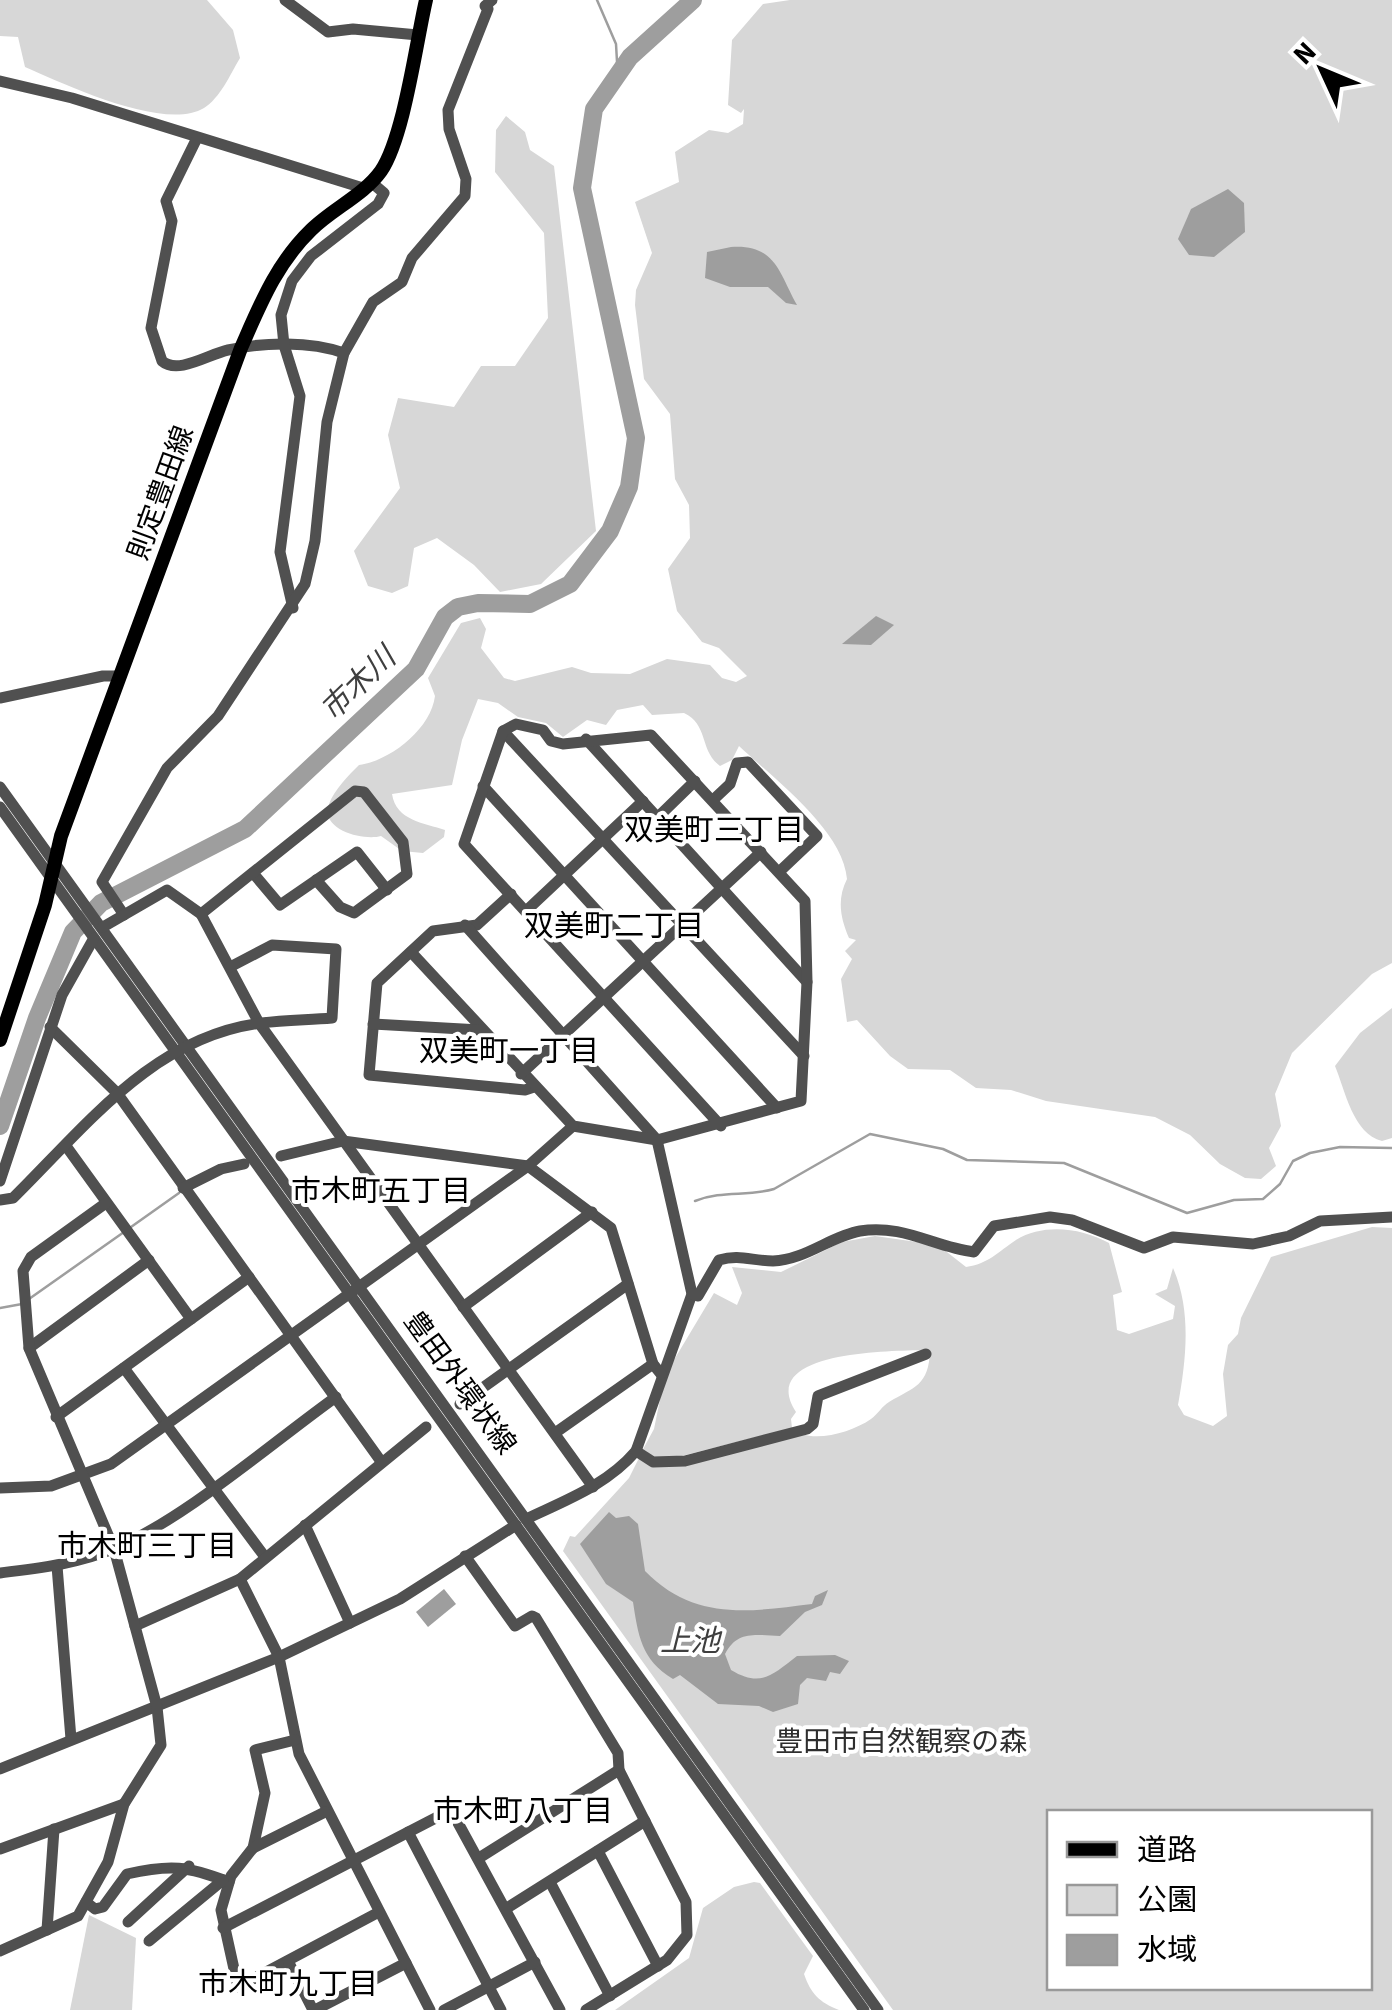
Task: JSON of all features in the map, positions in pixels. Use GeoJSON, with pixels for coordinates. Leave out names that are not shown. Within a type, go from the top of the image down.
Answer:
{"type":"FeatureCollection","features":[{"type":"Feature","properties":{"kind":"main road","name":"則定豊田線"},"geometry":{"type":"LineString","coordinates":[[0,1040],[45,905],[54,860],[241,348],[270,281],[291,252],[313,228],[367,185],[387,160],[426,0]]}},
{"type":"Feature","properties":{"kind":"street"},"geometry":{"type":"LineString","coordinates":[[285,0],[328,32],[353,29],[418,36]]}},
{"type":"Feature","properties":{"kind":"street"},"geometry":{"type":"LineString","coordinates":[[121,910],[102,882],[167,768],[218,716],[293,608],[305,584],[315,541],[327,422],[344,353],[373,302],[402,282],[412,258],[465,196],[466,179],[449,129],[448,110],[488,9],[485,2]]}},
{"type":"Feature","properties":{"kind":"street"},"geometry":{"type":"LineString","coordinates":[[0,82],[72,98],[384,193],[378,204],[311,256],[292,281],[281,315],[284,346],[300,396],[280,552],[293,608]]}},
{"type":"Feature","properties":{"kind":"street"},"geometry":{"type":"LineString","coordinates":[[197,138],[166,200],[172,221],[151,328],[168,366],[241,348],[320,344],[344,353]]}},
{"type":"Feature","properties":{"kind":"street"},"geometry":{"type":"LineString","coordinates":[[0,698],[103,676],[120,676]]}},
{"type":"Feature","properties":{"kind":"street"},"geometry":{"type":"LineString","coordinates":[[411,952],[573,1126],[657,1140],[721,1126],[801,1100],[808,982],[805,901],[651,735],[563,744],[551,741],[543,730],[516,724],[502,732],[464,844],[721,1126]]}},
{"type":"Feature","properties":{"kind":"street"},"geometry":{"type":"LineString","coordinates":[[502,732],[804,1056]]}},
{"type":"Feature","properties":{"kind":"street"},"geometry":{"type":"LineString","coordinates":[[586,740],[808,982]]}},
{"type":"Feature","properties":{"kind":"street"},"geometry":{"type":"LineString","coordinates":[[713,800],[730,784],[737,763],[748,762],[817,836],[779,872]]}},
{"type":"Feature","properties":{"kind":"street"},"geometry":{"type":"LineString","coordinates":[[658,817],[695,781]]}},
{"type":"Feature","properties":{"kind":"street"},"geometry":{"type":"LineString","coordinates":[[483,786],[777,1108]]}},
{"type":"Feature","properties":{"kind":"street","name":"豊田外環状線"},"geometry":{"type":"LineString","coordinates":[[0,787],[54,860],[96,930],[521,1522],[864,2010]]}},
{"type":"Feature","properties":{"kind":"street"},"geometry":{"type":"LineString","coordinates":[[201,914],[355,791],[364,792],[403,842],[408,874],[354,913],[340,907],[316,880]]}},
{"type":"Feature","properties":{"kind":"street"},"geometry":{"type":"LineString","coordinates":[[526,912],[644,801]]}},
{"type":"Feature","properties":{"kind":"street","name":"豊田外環状線"},"geometry":{"type":"LineString","coordinates":[[0,807],[49,876],[80,907]]}},
{"type":"Feature","properties":{"kind":"street"},"geometry":{"type":"LineString","coordinates":[[252,873],[280,906],[357,852],[387,890]]}},
{"type":"Feature","properties":{"kind":"street"},"geometry":{"type":"LineString","coordinates":[[521,1074],[760,852]]}},
{"type":"Feature","properties":{"kind":"street"},"geometry":{"type":"LineString","coordinates":[[0,1181],[50,1027],[81,954],[96,930],[121,910],[167,890],[201,914],[259,1023],[594,1487]]}},
{"type":"Feature","properties":{"kind":"street"},"geometry":{"type":"LineString","coordinates":[[511,894],[476,925],[432,931],[377,984],[369,1075],[525,1090],[534,1087]]}},
{"type":"Feature","properties":{"kind":"street"},"geometry":{"type":"LineString","coordinates":[[0,1769],[279,1657],[400,1598],[521,1522],[619,1472],[636,1451],[657,1369],[681,1332],[692,1294],[657,1140],[464,924]]}},
{"type":"Feature","properties":{"kind":"street"},"geometry":{"type":"LineString","coordinates":[[0,1200],[13,1198],[117,1092],[181,1049],[259,1023],[332,1018],[336,949],[272,945],[230,967]]}},
{"type":"Feature","properties":{"kind":"street"},"geometry":{"type":"LineString","coordinates":[[373,1024],[480,1030]]}},
{"type":"Feature","properties":{"kind":"street"},"geometry":{"type":"LineString","coordinates":[[50,1027],[117,1092],[380,1460]]}},
{"type":"Feature","properties":{"kind":"street"},"geometry":{"type":"LineString","coordinates":[[0,1488],[41,1488],[82,1478],[170,1426],[528,1166],[573,1126]]}},
{"type":"Feature","properties":{"kind":"street"},"geometry":{"type":"LineString","coordinates":[[280,1156],[344,1141],[528,1166],[611,1228],[657,1369]]}},
{"type":"Feature","properties":{"kind":"street"},"geometry":{"type":"LineString","coordinates":[[66,1146],[191,1319]]}},
{"type":"Feature","properties":{"kind":"street"},"geometry":{"type":"LineString","coordinates":[[183,1188],[221,1169],[244,1164]]}},
{"type":"Feature","properties":{"kind":"street"},"geometry":{"type":"LineString","coordinates":[[0,1950],[78,1916],[108,1862],[124,1804],[159,1754],[156,1707],[114,1549],[29,1348],[23,1271],[31,1257],[106,1203]]}},
{"type":"Feature","properties":{"kind":"street"},"geometry":{"type":"LineString","coordinates":[[463,1307],[592,1212]]}},
{"type":"Feature","properties":{"kind":"street"},"geometry":{"type":"LineString","coordinates":[[692,1294],[698,1296],[719,1260],[739,1254],[772,1261],[822,1248],[856,1231],[904,1231],[974,1252],[994,1226],[1050,1217],[1098,1227],[1110,1238],[1144,1248],[1173,1237],[1253,1244],[1290,1236],[1320,1221],[1392,1217]]}},
{"type":"Feature","properties":{"kind":"street"},"geometry":{"type":"LineString","coordinates":[[29,1348],[149,1260]]}},
{"type":"Feature","properties":{"kind":"street"},"geometry":{"type":"LineString","coordinates":[[56,1416],[250,1277]]}},
{"type":"Feature","properties":{"kind":"street"},"geometry":{"type":"LineString","coordinates":[[460,1404],[628,1284]]}},
{"type":"Feature","properties":{"kind":"street"},"geometry":{"type":"LineString","coordinates":[[636,1451],[653,1462],[684,1461],[806,1429],[814,1424],[818,1396],[926,1354]]}},
{"type":"Feature","properties":{"kind":"street"},"geometry":{"type":"LineString","coordinates":[[124,1368],[265,1556]]}},
{"type":"Feature","properties":{"kind":"street"},"geometry":{"type":"LineString","coordinates":[[555,1434],[657,1369]]}},
{"type":"Feature","properties":{"kind":"street"},"geometry":{"type":"LineString","coordinates":[[0,1573],[57,1566],[114,1549],[214,1484],[336,1396]]}},
{"type":"Feature","properties":{"kind":"street"},"geometry":{"type":"LineString","coordinates":[[134,1626],[240,1579],[380,1460],[426,1427]]}},
{"type":"Feature","properties":{"kind":"street","name":"豊田外環状線"},"geometry":{"type":"LineString","coordinates":[[521,1522],[878,2010]]}},
{"type":"Feature","properties":{"kind":"street"},"geometry":{"type":"LineString","coordinates":[[305,1524],[350,1622]]}},
{"type":"Feature","properties":{"kind":"street"},"geometry":{"type":"LineString","coordinates":[[465,1556],[515,1626],[532,1616],[536,1618],[618,1753],[619,1770],[688,1910],[687,1935],[658,1966],[586,2010]]}},
{"type":"Feature","properties":{"kind":"street"},"geometry":{"type":"LineString","coordinates":[[57,1566],[71,1739]]}},
{"type":"Feature","properties":{"kind":"street"},"geometry":{"type":"LineString","coordinates":[[240,1579],[279,1657],[295,1740],[326,1812],[430,2010]]}},
{"type":"Feature","properties":{"kind":"street"},"geometry":{"type":"LineString","coordinates":[[254,1848],[265,1793],[254,1750],[295,1740]]}},
{"type":"Feature","properties":{"kind":"street"},"geometry":{"type":"LineString","coordinates":[[479,1858],[619,1770]]}},
{"type":"Feature","properties":{"kind":"street"},"geometry":{"type":"LineString","coordinates":[[0,1848],[124,1804]]}},
{"type":"Feature","properties":{"kind":"street"},"geometry":{"type":"LineString","coordinates":[[222,1928],[452,1810],[560,2010]]}},
{"type":"Feature","properties":{"kind":"street"},"geometry":{"type":"LineString","coordinates":[[148,1941],[226,1881],[254,1848],[326,1812]]}},
{"type":"Feature","properties":{"kind":"street"},"geometry":{"type":"LineString","coordinates":[[506,1908],[645,1822]]}},
{"type":"Feature","properties":{"kind":"street"},"geometry":{"type":"LineString","coordinates":[[47,1930],[54,1829]]}},
{"type":"Feature","properties":{"kind":"street"},"geometry":{"type":"LineString","coordinates":[[408,1832],[502,2010]]}},
{"type":"Feature","properties":{"kind":"street"},"geometry":{"type":"LineString","coordinates":[[598,1851],[658,1966]]}},
{"type":"Feature","properties":{"kind":"street"},"geometry":{"type":"LineString","coordinates":[[86,1902],[95,1909],[103,1907],[127,1874],[162,1866],[189,1866],[226,1881]]}},
{"type":"Feature","properties":{"kind":"street"},"geometry":{"type":"LineString","coordinates":[[128,1922],[189,1866]]}},
{"type":"Feature","properties":{"kind":"street"},"geometry":{"type":"LineString","coordinates":[[226,1881],[220,1910],[222,1928],[238,1987],[379,1912]]}},
{"type":"Feature","properties":{"kind":"street"},"geometry":{"type":"LineString","coordinates":[[550,1882],[610,1996]]}},
{"type":"Feature","properties":{"kind":"street"},"geometry":{"type":"LineString","coordinates":[[288,1961],[314,2010],[406,1963]]}},
{"type":"Feature","properties":{"kind":"street"},"geometry":{"type":"LineString","coordinates":[[444,2010],[535,1962]]}},
{"type":"Feature","properties":{"kind":"green space"},"geometry":{"type":"Polygon","coordinates":[[[0,0],[207,0],[233,30],[240,58],[220,92],[204,108],[187,114],[141,110],[88,94],[25,67],[18,37],[0,36],[0,0]]]}},
{"type":"Feature","properties":{"kind":"green space"},"geometry":{"type":"Polygon","coordinates":[[[790,0],[1392,0],[1392,963],[1372,974],[1292,1053],[1275,1094],[1281,1126],[1269,1148],[1276,1166],[1261,1179],[1245,1178],[1220,1164],[1190,1135],[1155,1117],[1046,1101],[1011,1090],[976,1088],[950,1070],[908,1069],[890,1056],[857,1020],[847,1022],[841,979],[852,959],[845,951],[856,940],[849,938],[843,923],[841,901],[847,879],[833,842],[804,806],[739,746],[732,760],[720,766],[713,760],[697,724],[684,713],[652,715],[643,705],[617,710],[606,725],[587,720],[563,737],[546,723],[518,717],[498,703],[478,699],[462,740],[452,785],[392,794],[405,815],[445,830],[444,837],[423,853],[402,851],[381,836],[354,835],[331,821],[329,804],[351,773],[359,765],[396,750],[426,720],[435,696],[428,678],[461,623],[480,618],[486,629],[481,648],[504,678],[515,681],[572,667],[591,673],[630,674],[667,659],[710,665],[722,678],[736,682],[747,676],[719,648],[702,642],[677,611],[668,569],[690,538],[689,505],[675,479],[670,414],[644,379],[635,305],[636,290],[652,253],[635,202],[679,182],[675,152],[709,130],[728,133],[743,124],[744,109],[741,113],[728,105],[732,40],[763,4],[790,0]]]}},
{"type":"Feature","properties":{"kind":"green space"},"geometry":{"type":"Polygon","coordinates":[[[506,116],[525,132],[530,150],[554,166],[596,531],[541,584],[500,592],[474,565],[437,538],[414,548],[408,586],[392,593],[368,586],[354,551],[400,488],[388,435],[398,398],[454,407],[481,366],[515,366],[548,318],[544,233],[495,172],[496,130],[506,116]]]}},
{"type":"Feature","properties":{"kind":"green space"},"geometry":{"type":"Polygon","coordinates":[[[1392,1008],[1392,1138],[1382,1141],[1372,1137],[1357,1121],[1335,1066],[1360,1033],[1392,1008]]]}},
{"type":"Feature","properties":{"kind":"green space","name":"豊田市自然観察の森"},"geometry":{"type":"Polygon","coordinates":[[[1372,1227],[1392,1228],[1392,2010],[893,2010],[563,1551],[570,1536],[575,1537],[629,1478],[639,1458],[650,1464],[802,1434],[837,1434],[871,1419],[913,1388],[927,1371],[930,1350],[837,1357],[795,1375],[789,1391],[796,1412],[791,1419],[792,1428],[662,1461],[642,1451],[654,1429],[665,1375],[714,1293],[737,1305],[742,1293],[732,1267],[781,1272],[842,1242],[875,1236],[938,1245],[966,1267],[987,1260],[1016,1240],[1038,1231],[1087,1234],[1109,1243],[1122,1292],[1113,1295],[1117,1330],[1129,1334],[1173,1319],[1175,1306],[1155,1294],[1167,1289],[1173,1268],[1185,1319],[1178,1405],[1184,1415],[1213,1426],[1227,1416],[1223,1374],[1228,1345],[1238,1334],[1241,1318],[1271,1257],[1372,1227]]]}},
{"type":"Feature","properties":{"kind":"green space"},"geometry":{"type":"Polygon","coordinates":[[[760,1883],[813,1956],[804,1974],[813,1992],[839,2010],[615,2010],[689,1958],[703,1908],[734,1887],[760,1883]]]}},
{"type":"Feature","properties":{"kind":"green space"},"geometry":{"type":"Polygon","coordinates":[[[89,1915],[136,1938],[132,2010],[70,2010],[89,1915]]]}},
{"type":"Feature","properties":{"kind":"water"},"geometry":{"type":"Polygon","coordinates":[[[1228,189],[1244,203],[1245,232],[1214,257],[1189,255],[1178,239],[1191,209],[1228,189]]]}},
{"type":"Feature","properties":{"kind":"water"},"geometry":{"type":"Polygon","coordinates":[[[731,247],[758,250],[767,256],[797,305],[786,303],[768,287],[730,287],[705,278],[707,252],[731,247]]]}},
{"type":"Feature","properties":{"kind":"water"},"geometry":{"type":"Polygon","coordinates":[[[876,616],[894,625],[871,645],[842,644],[876,616]]]}},
{"type":"Feature","properties":{"kind":"water","name":"上池"},"geometry":{"type":"Polygon","coordinates":[[[609,1512],[616,1518],[629,1516],[638,1524],[645,1571],[664,1587],[702,1606],[744,1610],[812,1604],[815,1596],[828,1590],[822,1605],[805,1612],[780,1636],[748,1636],[735,1641],[725,1654],[731,1670],[758,1678],[773,1674],[797,1656],[835,1655],[849,1661],[840,1674],[830,1672],[826,1681],[807,1678],[800,1685],[798,1704],[773,1712],[759,1706],[718,1704],[680,1675],[673,1679],[648,1655],[639,1635],[633,1602],[606,1584],[580,1544],[609,1512]]]}},
{"type":"Feature","properties":{"kind":"water"},"geometry":{"type":"Polygon","coordinates":[[[444,1589],[456,1604],[428,1627],[416,1612],[444,1589]]]}},
{"type":"Feature","properties":{"kind":"waterway"},"geometry":{"type":"LineString","coordinates":[[597,0],[616,44],[618,79]]}},
{"type":"Feature","properties":{"kind":"waterway","name":"市木川"},"geometry":{"type":"LineString","coordinates":[[0,1126],[37,1018],[73,932],[101,903],[245,829],[416,669],[445,617],[458,607],[478,603],[530,604],[570,584],[610,531],[629,487],[636,438],[582,188],[594,109],[630,57],[693,0]]}},
{"type":"Feature","properties":{"kind":"waterway"},"geometry":{"type":"LineString","coordinates":[[695,1201],[774,1189],[870,1134],[943,1149],[967,1160],[1064,1163],[1187,1213],[1234,1200],[1263,1199],[1280,1184],[1293,1161],[1310,1153],[1340,1147],[1392,1148]]}},
{"type":"Feature","properties":{"kind":"waterway"},"geometry":{"type":"LineString","coordinates":[[131,1227],[179,1193]]}},
{"type":"Feature","properties":{"kind":"waterway"},"geometry":{"type":"LineString","coordinates":[[29,1299],[124,1232]]}},
{"type":"Feature","properties":{"kind":"waterway"},"geometry":{"type":"LineString","coordinates":[[0,1308],[22,1304]]}},
{"type":"Feature","properties":{"kind":"district","name":"双美町三丁目"},"geometry":{"type":"Point","coordinates":[714,830]}},
{"type":"Feature","properties":{"kind":"district","name":"双美町二丁目"},"geometry":{"type":"Point","coordinates":[614,926]}},
{"type":"Feature","properties":{"kind":"district","name":"双美町一丁目"},"geometry":{"type":"Point","coordinates":[509,1051]}},
{"type":"Feature","properties":{"kind":"district","name":"市木町五丁目"},"geometry":{"type":"Point","coordinates":[381,1191]}},
{"type":"Feature","properties":{"kind":"district","name":"市木町三丁目"},"geometry":{"type":"Point","coordinates":[147,1546]}},
{"type":"Feature","properties":{"kind":"district","name":"市木町八丁目"},"geometry":{"type":"Point","coordinates":[523,1811]}},
{"type":"Feature","properties":{"kind":"district","name":"市木町九丁目"},"geometry":{"type":"Point","coordinates":[288,1984]}}]}
